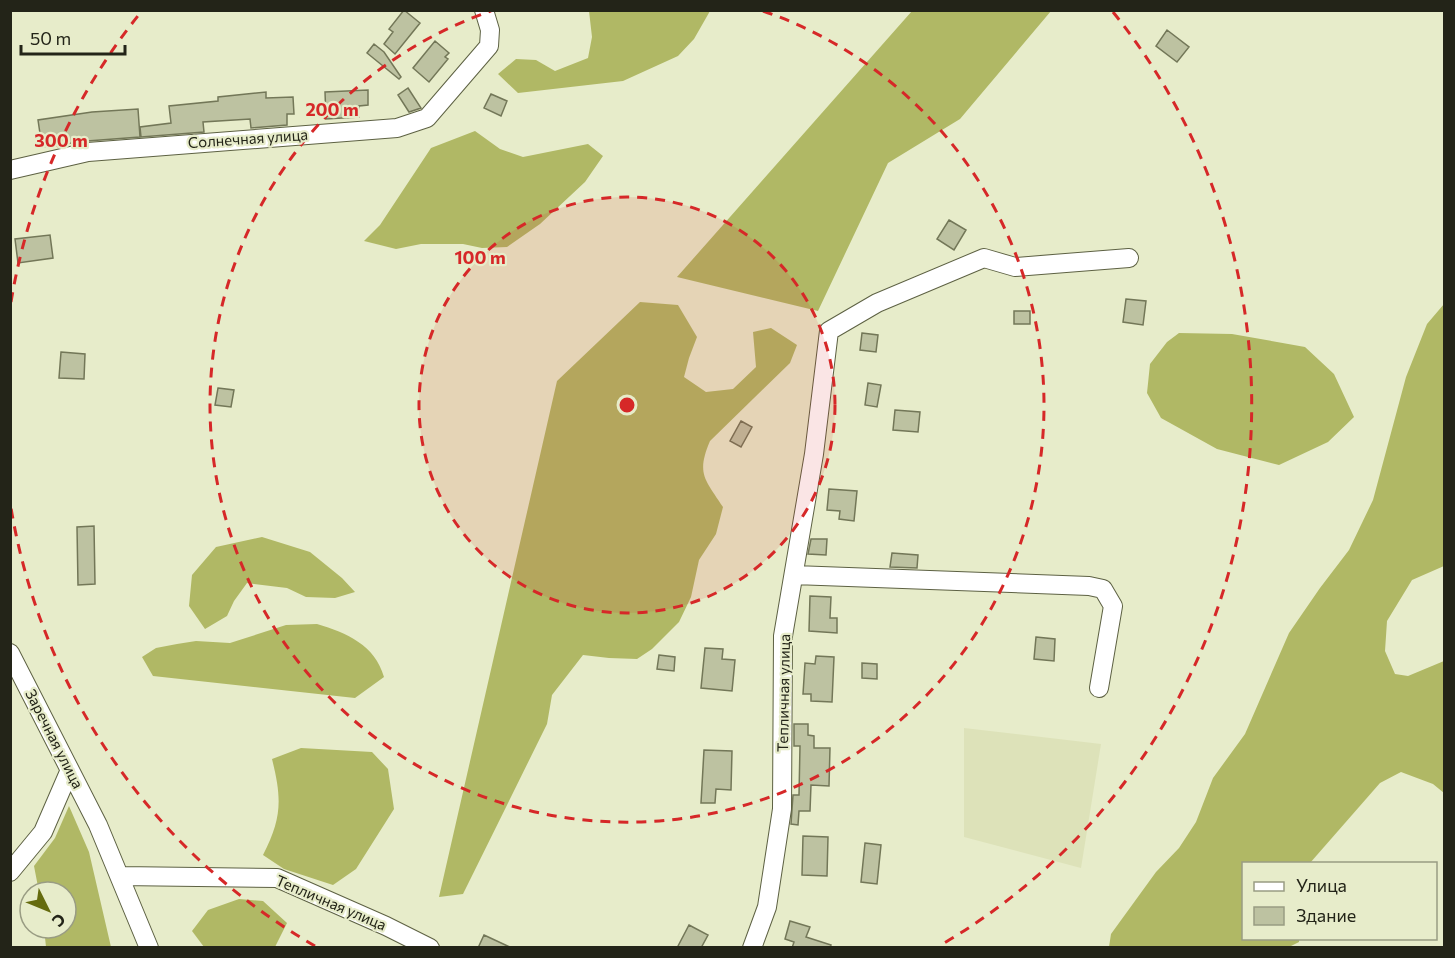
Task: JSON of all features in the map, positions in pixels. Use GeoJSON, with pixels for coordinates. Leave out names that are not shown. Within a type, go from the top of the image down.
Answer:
{"type":"FeatureCollection","features":[{"type":"Feature","properties":{"kind":"street","name":"Солнечная улица"},"geometry":{"type":"LineString","coordinates":[[10,170],[88,152],[397,128],[407,125],[427,118],[489,46],[490,30],[484,10]]}},
{"type":"Feature","properties":{"kind":"street","name":"Тепличная улица"},"geometry":{"type":"LineString","coordinates":[[752,948],[767,907],[782,809],[783,636],[814,454],[829,331],[877,303],[984,258],[1015,267],[1129,258]]}},
{"type":"Feature","properties":{"kind":"street"},"geometry":{"type":"LineString","coordinates":[[794,575],[1089,586],[1103,589],[1113,606],[1099,688]]}},
{"type":"Feature","properties":{"kind":"street","name":"Заречная улица"},"geometry":{"type":"LineString","coordinates":[[10,653],[98,825],[149,948]]}},
{"type":"Feature","properties":{"kind":"street"},"geometry":{"type":"LineString","coordinates":[[10,872],[43,832],[69,772]]}},
{"type":"Feature","properties":{"kind":"street","name":"Тепличная улица"},"geometry":{"type":"LineString","coordinates":[[120,876],[277,878],[430,948]]}},
{"type":"Feature","properties":{"kind":"shaded area"},"geometry":{"type":"Polygon","coordinates":[[[964,728],[1101,744],[1081,868],[964,837],[964,728]]]}},
{"type":"Feature","properties":{"kind":"green space"},"geometry":{"type":"Polygon","coordinates":[[[589,10],[710,11],[694,39],[678,56],[623,81],[518,93],[498,74],[516,59],[536,60],[555,71],[588,58],[592,37],[589,10]]]}},
{"type":"Feature","properties":{"kind":"green space"},"geometry":{"type":"Polygon","coordinates":[[[912,11],[1051,11],[960,119],[888,163],[818,311],[677,277],[912,11]]]}},
{"type":"Feature","properties":{"kind":"green space"},"geometry":{"type":"Polygon","coordinates":[[[475,131],[500,149],[523,157],[588,144],[603,156],[585,182],[540,224],[507,247],[482,248],[463,244],[421,244],[396,249],[364,241],[380,225],[431,148],[475,131]]]}},
{"type":"Feature","properties":{"kind":"green space"},"geometry":{"type":"Polygon","coordinates":[[[640,302],[678,305],[697,337],[684,377],[706,392],[733,389],[756,367],[753,332],[771,328],[797,345],[790,363],[710,441],[704,461],[704,476],[723,507],[716,534],[699,560],[691,597],[679,622],[652,649],[637,659],[583,655],[552,695],[547,724],[463,894],[439,897],[557,381],[640,302]]]}},
{"type":"Feature","properties":{"kind":"green space"},"geometry":{"type":"Polygon","coordinates":[[[1444,304],[1444,566],[1412,580],[1387,621],[1385,651],[1395,674],[1408,676],[1444,661],[1444,793],[1433,784],[1401,772],[1380,783],[1311,862],[1242,862],[1242,940],[1299,940],[1289,947],[1109,947],[1111,934],[1156,872],[1179,848],[1196,822],[1213,778],[1245,734],[1289,633],[1349,550],[1373,500],[1406,377],[1427,324],[1444,304]]]}},
{"type":"Feature","properties":{"kind":"green space"},"geometry":{"type":"Polygon","coordinates":[[[1179,333],[1232,334],[1305,347],[1334,374],[1354,417],[1328,442],[1279,465],[1217,449],[1161,418],[1147,393],[1150,364],[1167,342],[1179,333]]]}},
{"type":"Feature","properties":{"kind":"green space"},"geometry":{"type":"Polygon","coordinates":[[[262,537],[310,552],[342,578],[355,592],[335,598],[306,597],[287,588],[247,583],[227,616],[205,629],[189,606],[192,575],[216,547],[262,537]]]}},
{"type":"Feature","properties":{"kind":"green space"},"geometry":{"type":"Polygon","coordinates":[[[317,624],[349,636],[367,649],[374,656],[384,677],[355,698],[153,676],[142,657],[156,648],[177,644],[196,641],[230,643],[286,625],[317,624]]]}},
{"type":"Feature","properties":{"kind":"green space"},"geometry":{"type":"Polygon","coordinates":[[[301,748],[372,752],[388,769],[394,809],[356,869],[333,885],[284,869],[263,855],[277,819],[279,797],[272,759],[301,748]]]}},
{"type":"Feature","properties":{"kind":"green space"},"geometry":{"type":"Polygon","coordinates":[[[69,806],[89,852],[111,947],[46,947],[45,940],[78,940],[78,880],[37,880],[34,866],[55,838],[69,806]]]}},
{"type":"Feature","properties":{"kind":"green space"},"geometry":{"type":"Polygon","coordinates":[[[239,899],[263,901],[287,923],[275,947],[204,947],[192,931],[208,910],[239,899]]]}},
{"type":"Feature","properties":{"kind":"building"},"geometry":{"type":"Polygon","coordinates":[[[404,10],[420,23],[395,54],[384,44],[393,32],[389,29],[404,10]]]}},
{"type":"Feature","properties":{"kind":"building"},"geometry":{"type":"Polygon","coordinates":[[[1167,30],[1189,47],[1177,62],[1156,46],[1167,30]]]}},
{"type":"Feature","properties":{"kind":"building"},"geometry":{"type":"Polygon","coordinates":[[[435,41],[449,53],[445,57],[448,59],[429,82],[413,68],[435,41]]]}},
{"type":"Feature","properties":{"kind":"building"},"geometry":{"type":"Polygon","coordinates":[[[374,44],[384,52],[401,77],[399,79],[367,53],[374,44]]]}},
{"type":"Feature","properties":{"kind":"building"},"geometry":{"type":"Polygon","coordinates":[[[408,88],[421,108],[409,112],[398,95],[408,88]]]}},
{"type":"Feature","properties":{"kind":"building"},"geometry":{"type":"Polygon","coordinates":[[[368,90],[368,105],[359,106],[359,117],[326,119],[325,92],[368,90]]]}},
{"type":"Feature","properties":{"kind":"building"},"geometry":{"type":"Polygon","coordinates":[[[266,92],[266,98],[293,97],[294,114],[287,114],[287,125],[251,128],[250,119],[203,122],[204,132],[141,137],[140,127],[171,123],[169,106],[218,101],[218,97],[266,92]]]}},
{"type":"Feature","properties":{"kind":"building"},"geometry":{"type":"Polygon","coordinates":[[[491,94],[507,101],[501,116],[484,108],[491,94]]]}},
{"type":"Feature","properties":{"kind":"building"},"geometry":{"type":"Polygon","coordinates":[[[138,109],[140,137],[42,147],[38,120],[92,112],[138,109]]]}},
{"type":"Feature","properties":{"kind":"building"},"geometry":{"type":"Polygon","coordinates":[[[949,220],[966,230],[954,250],[937,239],[949,220]]]}},
{"type":"Feature","properties":{"kind":"building"},"geometry":{"type":"Polygon","coordinates":[[[50,235],[53,258],[18,263],[15,239],[50,235]]]}},
{"type":"Feature","properties":{"kind":"building"},"geometry":{"type":"Polygon","coordinates":[[[1126,299],[1146,301],[1143,325],[1123,322],[1126,299]]]}},
{"type":"Feature","properties":{"kind":"building"},"geometry":{"type":"Polygon","coordinates":[[[1014,311],[1030,311],[1030,324],[1014,324],[1014,311]]]}},
{"type":"Feature","properties":{"kind":"building"},"geometry":{"type":"Polygon","coordinates":[[[862,333],[878,335],[876,352],[860,350],[862,333]]]}},
{"type":"Feature","properties":{"kind":"building"},"geometry":{"type":"Polygon","coordinates":[[[61,352],[85,354],[84,379],[59,378],[61,352]]]}},
{"type":"Feature","properties":{"kind":"building"},"geometry":{"type":"Polygon","coordinates":[[[868,383],[881,385],[877,407],[865,405],[868,383]]]}},
{"type":"Feature","properties":{"kind":"building"},"geometry":{"type":"Polygon","coordinates":[[[218,388],[234,390],[231,407],[215,405],[218,388]]]}},
{"type":"Feature","properties":{"kind":"building"},"geometry":{"type":"Polygon","coordinates":[[[895,410],[920,412],[918,432],[893,430],[895,410]]]}},
{"type":"Feature","properties":{"kind":"building"},"geometry":{"type":"Polygon","coordinates":[[[741,421],[752,427],[741,447],[730,441],[741,421]]]}},
{"type":"Feature","properties":{"kind":"building"},"geometry":{"type":"Polygon","coordinates":[[[829,489],[857,491],[854,521],[839,519],[840,511],[827,510],[829,489]]]}},
{"type":"Feature","properties":{"kind":"building"},"geometry":{"type":"Polygon","coordinates":[[[94,526],[95,584],[78,585],[77,527],[94,526]]]}},
{"type":"Feature","properties":{"kind":"building"},"geometry":{"type":"Polygon","coordinates":[[[811,539],[827,539],[826,555],[808,554],[811,539]]]}},
{"type":"Feature","properties":{"kind":"building"},"geometry":{"type":"Polygon","coordinates":[[[892,553],[918,555],[917,568],[890,567],[892,553]]]}},
{"type":"Feature","properties":{"kind":"building"},"geometry":{"type":"Polygon","coordinates":[[[810,596],[831,597],[830,618],[837,618],[837,633],[809,631],[810,596]]]}},
{"type":"Feature","properties":{"kind":"building"},"geometry":{"type":"Polygon","coordinates":[[[1036,637],[1055,639],[1054,661],[1034,659],[1036,637]]]}},
{"type":"Feature","properties":{"kind":"building"},"geometry":{"type":"Polygon","coordinates":[[[705,648],[723,649],[722,659],[735,660],[732,691],[701,688],[705,648]]]}},
{"type":"Feature","properties":{"kind":"building"},"geometry":{"type":"Polygon","coordinates":[[[659,655],[675,657],[674,671],[657,669],[659,655]]]}},
{"type":"Feature","properties":{"kind":"building"},"geometry":{"type":"Polygon","coordinates":[[[816,656],[834,657],[832,702],[811,701],[811,694],[803,694],[805,663],[815,664],[816,656]]]}},
{"type":"Feature","properties":{"kind":"building"},"geometry":{"type":"Polygon","coordinates":[[[862,663],[877,664],[877,679],[862,678],[862,663]]]}},
{"type":"Feature","properties":{"kind":"building"},"geometry":{"type":"Polygon","coordinates":[[[794,724],[808,724],[808,735],[814,736],[814,748],[830,748],[829,786],[811,785],[810,811],[799,811],[798,825],[791,824],[793,795],[799,795],[800,746],[794,746],[794,724]]]}},
{"type":"Feature","properties":{"kind":"building"},"geometry":{"type":"Polygon","coordinates":[[[704,750],[732,751],[731,790],[716,789],[715,803],[701,803],[704,750]]]}},
{"type":"Feature","properties":{"kind":"building"},"geometry":{"type":"Polygon","coordinates":[[[803,836],[828,837],[827,876],[802,875],[803,836]]]}},
{"type":"Feature","properties":{"kind":"building"},"geometry":{"type":"Polygon","coordinates":[[[865,843],[881,845],[877,884],[861,882],[865,843]]]}},
{"type":"Feature","properties":{"kind":"building"},"geometry":{"type":"Polygon","coordinates":[[[790,921],[810,927],[806,937],[831,945],[830,948],[792,948],[794,942],[785,939],[790,921]]]}},
{"type":"Feature","properties":{"kind":"building"},"geometry":{"type":"Polygon","coordinates":[[[689,925],[708,935],[701,948],[677,948],[689,925]]]}},
{"type":"Feature","properties":{"kind":"building"},"geometry":{"type":"Polygon","coordinates":[[[484,935],[512,948],[478,948],[484,935]]]}}]}
